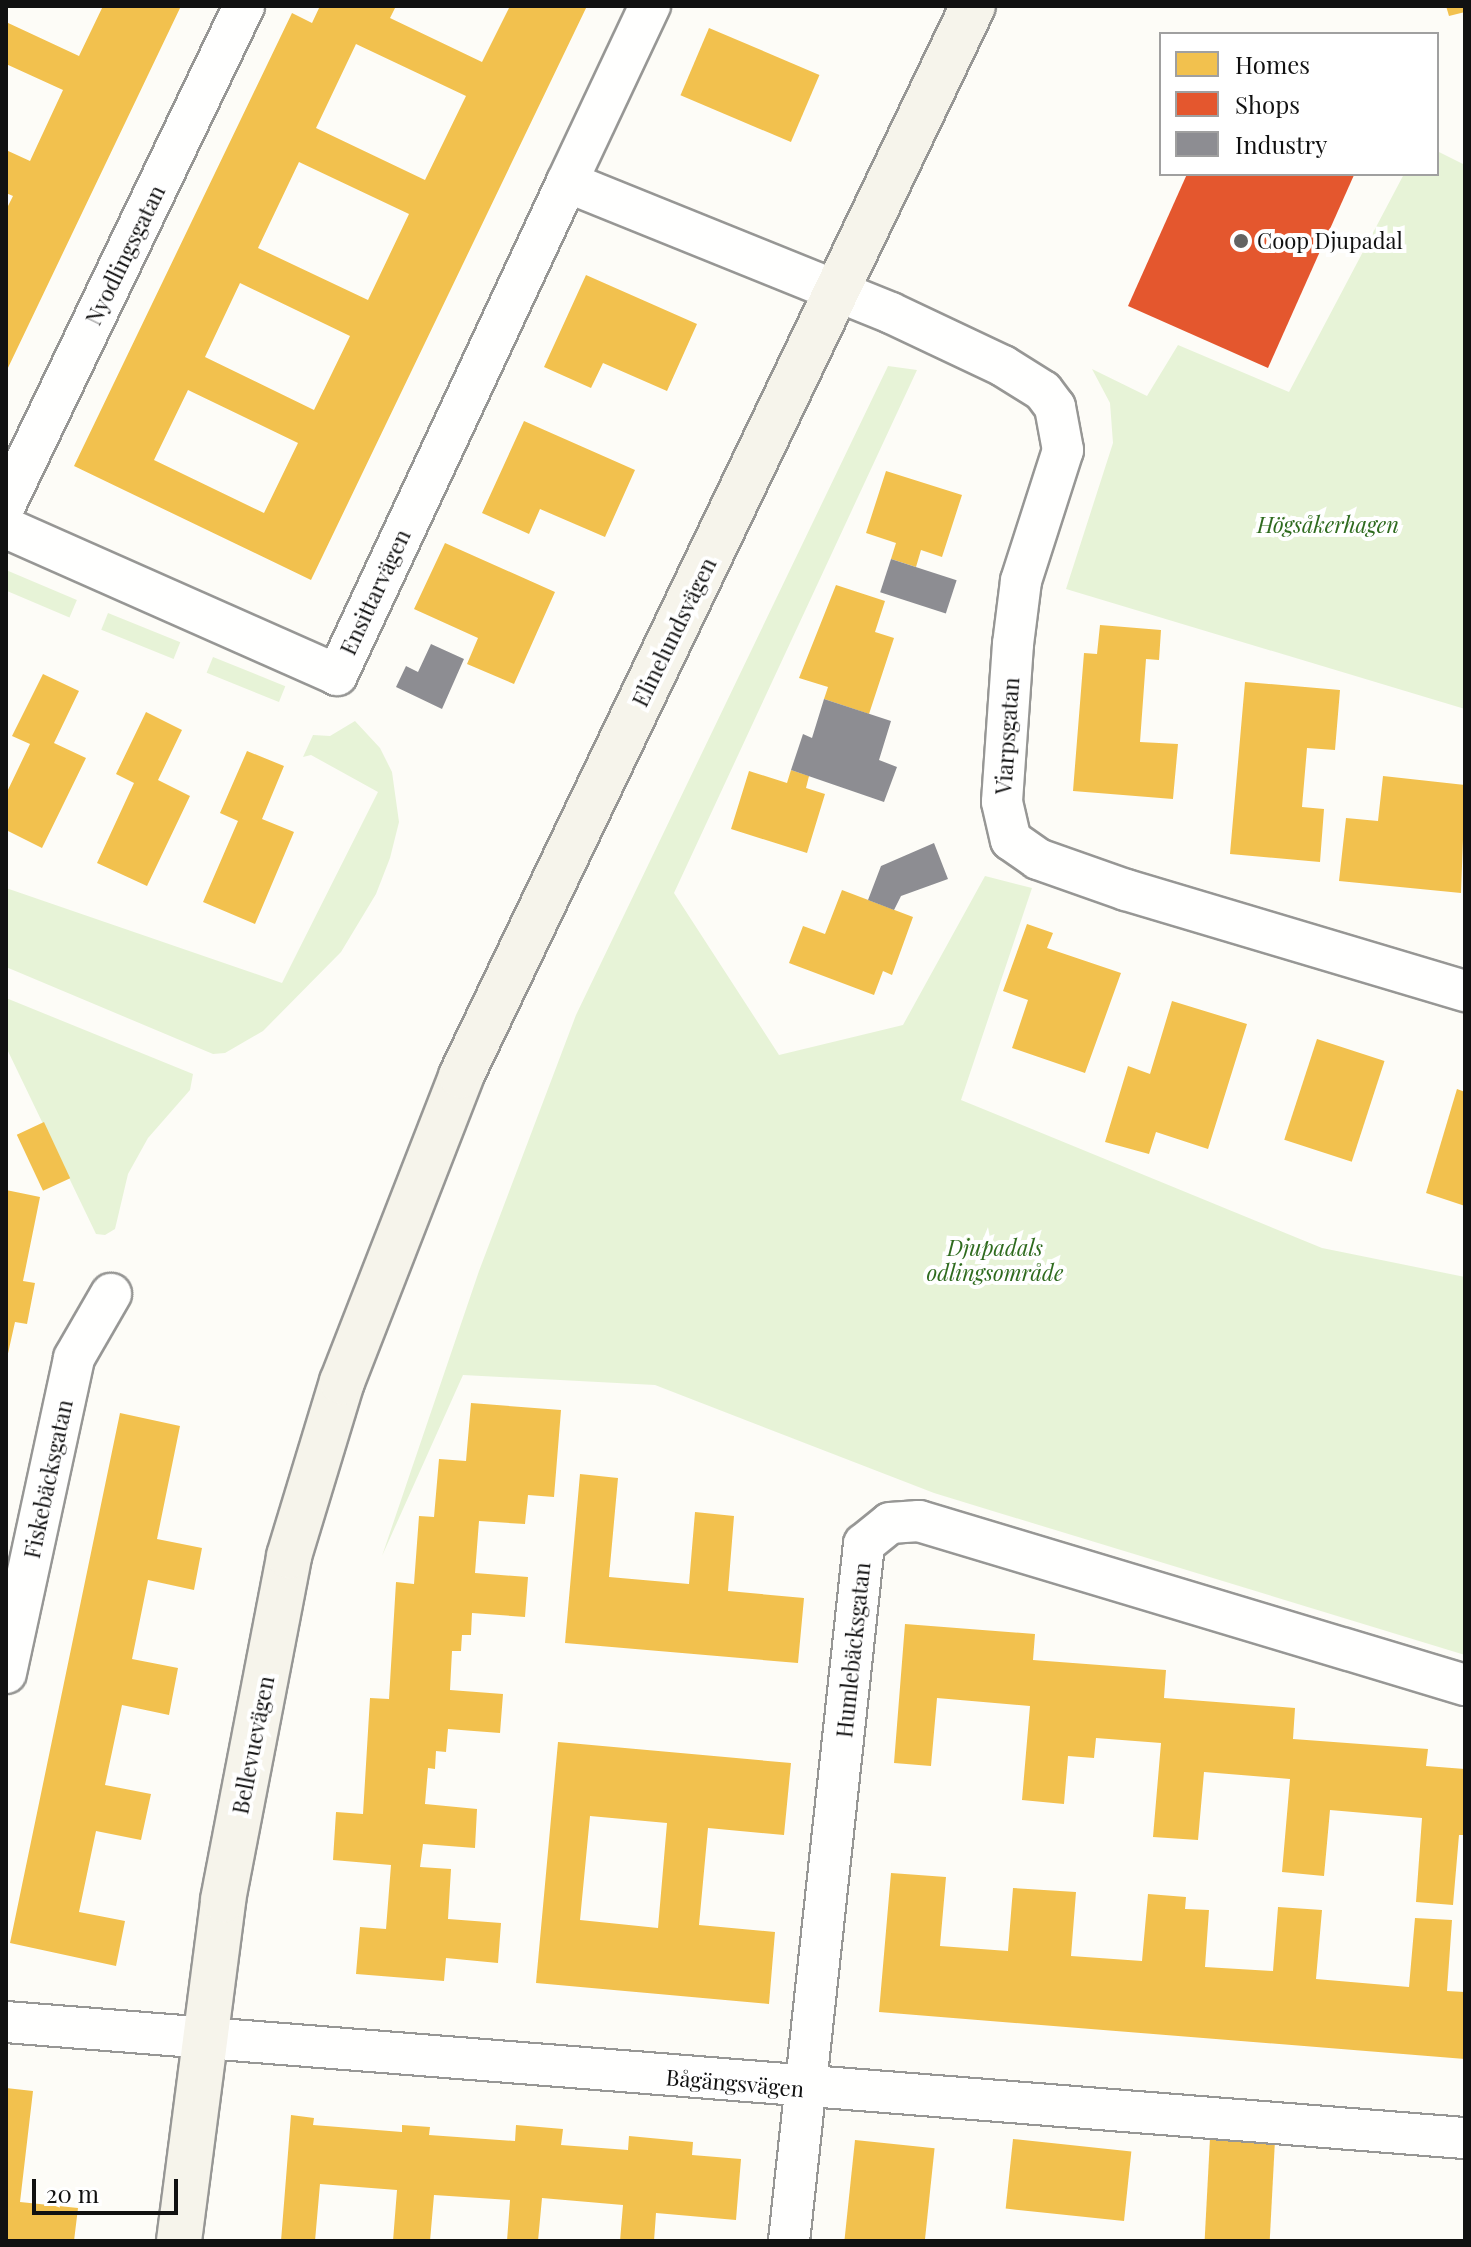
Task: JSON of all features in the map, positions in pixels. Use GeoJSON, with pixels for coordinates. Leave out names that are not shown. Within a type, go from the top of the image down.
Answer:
{"type":"FeatureCollection","features":[{"type":"Feature","properties":{"kind":"street","name":"Nyodlingsgatan"},"geometry":{"type":"LineString","coordinates":[[6,503],[244,6]]}},
{"type":"Feature","properties":{"kind":"street","name":"Ensittarvägen"},"geometry":{"type":"LineString","coordinates":[[6,528],[337,675],[650,6]]}},
{"type":"Feature","properties":{"kind":"street","name":"Elinelundsvägen"},"geometry":{"type":"LineString","coordinates":[[385,1263],[461,1076],[973,6]]}},
{"type":"Feature","properties":{"kind":"street"},"geometry":{"type":"LineString","coordinates":[[567,182],[837,292]]}},
{"type":"Feature","properties":{"kind":"street","name":"Viarpsgatan"},"geometry":{"type":"LineString","coordinates":[[837,292],[1003,366],[1043,391],[1062,427],[1057,475],[1021,581],[1002,802],[1011,840],[1038,859],[1126,890],[1465,991]]}},
{"type":"Feature","properties":{"kind":"street","name":"Bellevuevägen"},"geometry":{"type":"LineString","coordinates":[[179,2241],[201,2040],[289,1556],[316,1459],[385,1263]]}},
{"type":"Feature","properties":{"kind":"street","name":"Fiskebäcksgatan"},"geometry":{"type":"LineString","coordinates":[[6,1673],[74,1358],[111,1294]]}},
{"type":"Feature","properties":{"kind":"street","name":"Humlebäcksgatan"},"geometry":{"type":"LineString","coordinates":[[789,2241],[809,2089],[864,1544],[890,1523],[919,1521],[1465,1685]]}},
{"type":"Feature","properties":{"kind":"street","name":"Bågängsvägen"},"geometry":{"type":"LineString","coordinates":[[6,2022],[809,2089],[1465,2138]]}},
{"type":"Feature","properties":{"kind":"green space","name":"Högsåkerhagen"},"geometry":{"type":"Polygon","coordinates":[[[1439,152],[1465,165],[1465,709],[1066,589],[1113,443],[1110,403],[1092,369],[1147,396],[1178,345],[1289,392],[1403,176],[1439,176],[1439,152]]]}},
{"type":"Feature","properties":{"kind":"green space","name":"Djupadals odlingsområde"},"geometry":{"type":"Polygon","coordinates":[[[888,366],[917,370],[674,893],[779,1055],[903,1025],[985,876],[1032,888],[961,1100],[1322,1248],[1465,1277],[1465,1655],[934,1493],[655,1385],[463,1375],[382,1556],[479,1271],[576,1015],[888,366]]]}},
{"type":"Feature","properties":{"kind":"green space"},"geometry":{"type":"Polygon","coordinates":[[[6,570],[77,600],[69,618],[6,591],[6,570]]]}},
{"type":"Feature","properties":{"kind":"green space"},"geometry":{"type":"Polygon","coordinates":[[[108,613],[180,642],[174,659],[101,630],[108,613]]]}},
{"type":"Feature","properties":{"kind":"green space"},"geometry":{"type":"Polygon","coordinates":[[[213,657],[285,686],[279,702],[207,673],[213,657]]]}},
{"type":"Feature","properties":{"kind":"green space"},"geometry":{"type":"Polygon","coordinates":[[[355,721],[380,748],[392,772],[399,822],[390,858],[376,894],[341,952],[263,1031],[225,1053],[213,1054],[6,967],[6,888],[282,983],[378,792],[311,755],[303,757],[313,735],[330,736],[355,721]]]}},
{"type":"Feature","properties":{"kind":"green space"},"geometry":{"type":"Polygon","coordinates":[[[6,998],[193,1074],[190,1090],[148,1138],[128,1174],[115,1229],[105,1235],[96,1234],[6,1047],[6,998]]]}},
{"type":"Feature","properties":{"kind":"building: Homes"},"geometry":{"type":"Polygon","coordinates":[[[103,6],[181,6],[6,372],[6,210],[13,196],[6,193],[6,150],[30,161],[63,90],[6,64],[6,22],[79,56],[103,6]]]}},
{"type":"Feature","properties":{"kind":"building: Homes"},"geometry":{"type":"Polygon","coordinates":[[[320,6],[396,6],[390,18],[482,62],[510,6],[587,6],[311,580],[74,466],[292,13],[312,23],[320,6]],[[356,44],[316,128],[425,180],[466,96],[356,44]],[[299,162],[258,248],[368,300],[409,214],[299,162]],[[240,283],[205,357],[314,410],[350,336],[240,283]],[[188,390],[154,460],[264,513],[298,443],[188,390]]]}},
{"type":"Feature","properties":{"kind":"building: Homes"},"geometry":{"type":"Polygon","coordinates":[[[1446,6],[1465,6],[1465,12],[1449,16],[1446,6]]]}},
{"type":"Feature","properties":{"kind":"building: Homes"},"geometry":{"type":"Polygon","coordinates":[[[709,28],[819,75],[791,142],[680,95],[709,28]]]}},
{"type":"Feature","properties":{"kind":"building: Homes"},"geometry":{"type":"Polygon","coordinates":[[[586,275],[697,324],[667,391],[603,363],[591,388],[544,367],[586,275]]]}},
{"type":"Feature","properties":{"kind":"building: Homes"},"geometry":{"type":"Polygon","coordinates":[[[524,421],[635,470],[605,537],[540,509],[529,534],[482,513],[524,421]]]}},
{"type":"Feature","properties":{"kind":"building: Homes"},"geometry":{"type":"Polygon","coordinates":[[[886,471],[962,495],[942,557],[921,550],[916,567],[891,559],[896,543],[866,533],[886,471]]]}},
{"type":"Feature","properties":{"kind":"building: Homes"},"geometry":{"type":"Polygon","coordinates":[[[445,543],[555,592],[514,684],[467,664],[478,638],[414,609],[445,543]]]}},
{"type":"Feature","properties":{"kind":"building: Homes"},"geometry":{"type":"Polygon","coordinates":[[[836,585],[885,601],[875,632],[894,638],[869,714],[824,699],[828,687],[799,678],[836,585]]]}},
{"type":"Feature","properties":{"kind":"building: Homes"},"geometry":{"type":"Polygon","coordinates":[[[1100,625],[1161,630],[1159,660],[1146,659],[1140,742],[1178,744],[1173,799],[1073,791],[1084,653],[1097,654],[1100,625]]]}},
{"type":"Feature","properties":{"kind":"building: Homes"},"geometry":{"type":"Polygon","coordinates":[[[43,674],[79,691],[54,743],[86,758],[42,848],[6,830],[6,794],[30,744],[12,736],[43,674]]]}},
{"type":"Feature","properties":{"kind":"building: Homes"},"geometry":{"type":"Polygon","coordinates":[[[1245,682],[1340,690],[1335,750],[1307,748],[1302,807],[1324,809],[1320,862],[1230,854],[1245,682]]]}},
{"type":"Feature","properties":{"kind":"building: Homes"},"geometry":{"type":"Polygon","coordinates":[[[146,712],[182,730],[158,780],[190,796],[147,886],[97,863],[134,783],[116,774],[146,712]]]}},
{"type":"Feature","properties":{"kind":"building: Homes"},"geometry":{"type":"Polygon","coordinates":[[[247,751],[284,766],[262,819],[294,832],[255,924],[203,902],[238,821],[220,813],[247,751]]]}},
{"type":"Feature","properties":{"kind":"building: Homes"},"geometry":{"type":"Polygon","coordinates":[[[791,770],[809,776],[806,788],[825,794],[807,853],[731,829],[749,771],[787,783],[791,770]]]}},
{"type":"Feature","properties":{"kind":"building: Homes"},"geometry":{"type":"Polygon","coordinates":[[[1383,776],[1465,785],[1461,893],[1339,881],[1346,818],[1378,821],[1383,776]]]}},
{"type":"Feature","properties":{"kind":"building: Homes"},"geometry":{"type":"Polygon","coordinates":[[[842,890],[913,917],[892,975],[883,971],[874,995],[789,963],[803,926],[825,934],[842,890]]]}},
{"type":"Feature","properties":{"kind":"building: Homes"},"geometry":{"type":"Polygon","coordinates":[[[1027,924],[1053,933],[1047,948],[1121,973],[1085,1073],[1012,1048],[1028,1000],[1003,991],[1027,924]]]}},
{"type":"Feature","properties":{"kind":"building: Homes"},"geometry":{"type":"Polygon","coordinates":[[[1172,1001],[1247,1024],[1208,1149],[1156,1132],[1149,1154],[1105,1142],[1128,1066],[1150,1074],[1172,1001]]]}},
{"type":"Feature","properties":{"kind":"building: Homes"},"geometry":{"type":"Polygon","coordinates":[[[1317,1039],[1385,1061],[1352,1162],[1284,1140],[1317,1039]]]}},
{"type":"Feature","properties":{"kind":"building: Homes"},"geometry":{"type":"Polygon","coordinates":[[[1457,1089],[1465,1092],[1465,1206],[1426,1193],[1457,1089]]]}},
{"type":"Feature","properties":{"kind":"building: Homes"},"geometry":{"type":"Polygon","coordinates":[[[44,1122],[70,1178],[43,1191],[17,1135],[44,1122]]]}},
{"type":"Feature","properties":{"kind":"building: Homes"},"geometry":{"type":"Polygon","coordinates":[[[6,1190],[40,1197],[23,1281],[35,1283],[27,1324],[15,1322],[7,1358],[6,1190]]]}},
{"type":"Feature","properties":{"kind":"building: Homes"},"geometry":{"type":"Polygon","coordinates":[[[471,1403],[561,1410],[554,1497],[528,1495],[525,1524],[479,1521],[475,1573],[528,1577],[525,1617],[472,1613],[471,1635],[462,1635],[461,1651],[452,1651],[450,1690],[503,1694],[500,1733],[448,1729],[446,1752],[436,1751],[435,1769],[428,1768],[425,1804],[477,1809],[475,1848],[423,1844],[420,1867],[451,1869],[448,1919],[501,1923],[498,1963],[446,1958],[444,1981],[356,1974],[360,1927],[386,1929],[391,1865],[333,1860],[336,1812],[363,1814],[370,1698],[389,1699],[396,1582],[414,1584],[419,1516],[434,1517],[439,1459],[466,1461],[471,1403]]]}},
{"type":"Feature","properties":{"kind":"building: Homes"},"geometry":{"type":"Polygon","coordinates":[[[120,1413],[180,1426],[157,1539],[202,1548],[194,1590],[148,1580],[132,1659],[178,1668],[169,1715],[122,1705],[105,1785],[151,1794],[141,1840],[96,1831],[79,1912],[125,1921],[116,1966],[10,1943],[120,1413]]]}},
{"type":"Feature","properties":{"kind":"building: Homes"},"geometry":{"type":"Polygon","coordinates":[[[580,1474],[618,1478],[609,1577],[689,1584],[695,1512],[734,1516],[728,1591],[804,1598],[798,1663],[565,1643],[580,1474]]]}},
{"type":"Feature","properties":{"kind":"building: Homes"},"geometry":{"type":"Polygon","coordinates":[[[905,1624],[1035,1634],[1033,1660],[1166,1670],[1164,1698],[1295,1708],[1293,1739],[1428,1749],[1426,1766],[1465,1769],[1465,1835],[1459,1835],[1453,1905],[1416,1902],[1422,1818],[1330,1810],[1324,1876],[1282,1872],[1290,1779],[1204,1772],[1198,1840],[1153,1837],[1161,1743],[1096,1738],[1094,1758],[1068,1756],[1064,1804],[1022,1800],[1030,1706],[937,1698],[931,1766],[894,1763],[905,1624]]]}},
{"type":"Feature","properties":{"kind":"building: Homes"},"geometry":{"type":"Polygon","coordinates":[[[558,1742],[791,1763],[784,1835],[708,1828],[699,1925],[775,1932],[769,2004],[536,1983],[558,1742]],[[590,1816],[580,1920],[658,1928],[667,1823],[590,1816]]]}},
{"type":"Feature","properties":{"kind":"building: Homes"},"geometry":{"type":"Polygon","coordinates":[[[891,1873],[946,1877],[940,1946],[1008,1951],[1013,1888],[1076,1892],[1071,1956],[1142,1961],[1148,1894],[1186,1897],[1185,1909],[1209,1910],[1205,1967],[1273,1971],[1278,1907],[1322,1910],[1316,1979],[1409,1987],[1415,1918],[1452,1920],[1447,1991],[1465,1992],[1465,2059],[879,2012],[891,1873]]]}},
{"type":"Feature","properties":{"kind":"building: Homes"},"geometry":{"type":"Polygon","coordinates":[[[6,2088],[33,2091],[20,2202],[78,2208],[74,2241],[6,2241],[6,2088]]]}},
{"type":"Feature","properties":{"kind":"building: Homes"},"geometry":{"type":"Polygon","coordinates":[[[291,2115],[314,2118],[313,2125],[402,2132],[402,2125],[430,2127],[429,2135],[515,2141],[516,2125],[563,2129],[561,2145],[628,2150],[629,2136],[693,2142],[692,2155],[741,2159],[736,2220],[656,2213],[654,2241],[620,2241],[623,2205],[542,2198],[538,2241],[507,2241],[510,2200],[434,2195],[430,2241],[393,2241],[397,2190],[320,2184],[315,2241],[281,2241],[291,2115]]]}},
{"type":"Feature","properties":{"kind":"building: Homes"},"geometry":{"type":"Polygon","coordinates":[[[1210,2138],[1275,2141],[1270,2241],[1205,2241],[1210,2138]]]}},
{"type":"Feature","properties":{"kind":"building: Homes"},"geometry":{"type":"Polygon","coordinates":[[[1013,2139],[1131,2151],[1124,2221],[1006,2209],[1013,2139]]]}},
{"type":"Feature","properties":{"kind":"building: Homes"},"geometry":{"type":"Polygon","coordinates":[[[855,2140],[935,2148],[925,2241],[844,2241],[855,2140]]]}},
{"type":"Feature","properties":{"kind":"building: Shops","name":"Coop Djupadal"},"geometry":{"type":"Polygon","coordinates":[[[1186,176],[1354,176],[1268,368],[1128,306],[1186,176]]]}},
{"type":"Feature","properties":{"kind":"building: Industry"},"geometry":{"type":"Polygon","coordinates":[[[891,559],[957,580],[946,614],[880,592],[891,559]]]}},
{"type":"Feature","properties":{"kind":"building: Industry"},"geometry":{"type":"Polygon","coordinates":[[[431,644],[464,659],[442,709],[396,687],[406,666],[418,672],[431,644]]]}},
{"type":"Feature","properties":{"kind":"building: Industry"},"geometry":{"type":"Polygon","coordinates":[[[824,699],[891,721],[879,760],[897,767],[884,802],[791,770],[803,734],[812,738],[824,699]]]}},
{"type":"Feature","properties":{"kind":"building: Industry"},"geometry":{"type":"Polygon","coordinates":[[[934,843],[948,879],[901,896],[894,910],[868,900],[881,866],[934,843]]]}},
{"type":"Feature","properties":{"kind":"place","name":"Coop Djupadal"},"geometry":{"type":"Point","coordinates":[1241,241]}}]}
